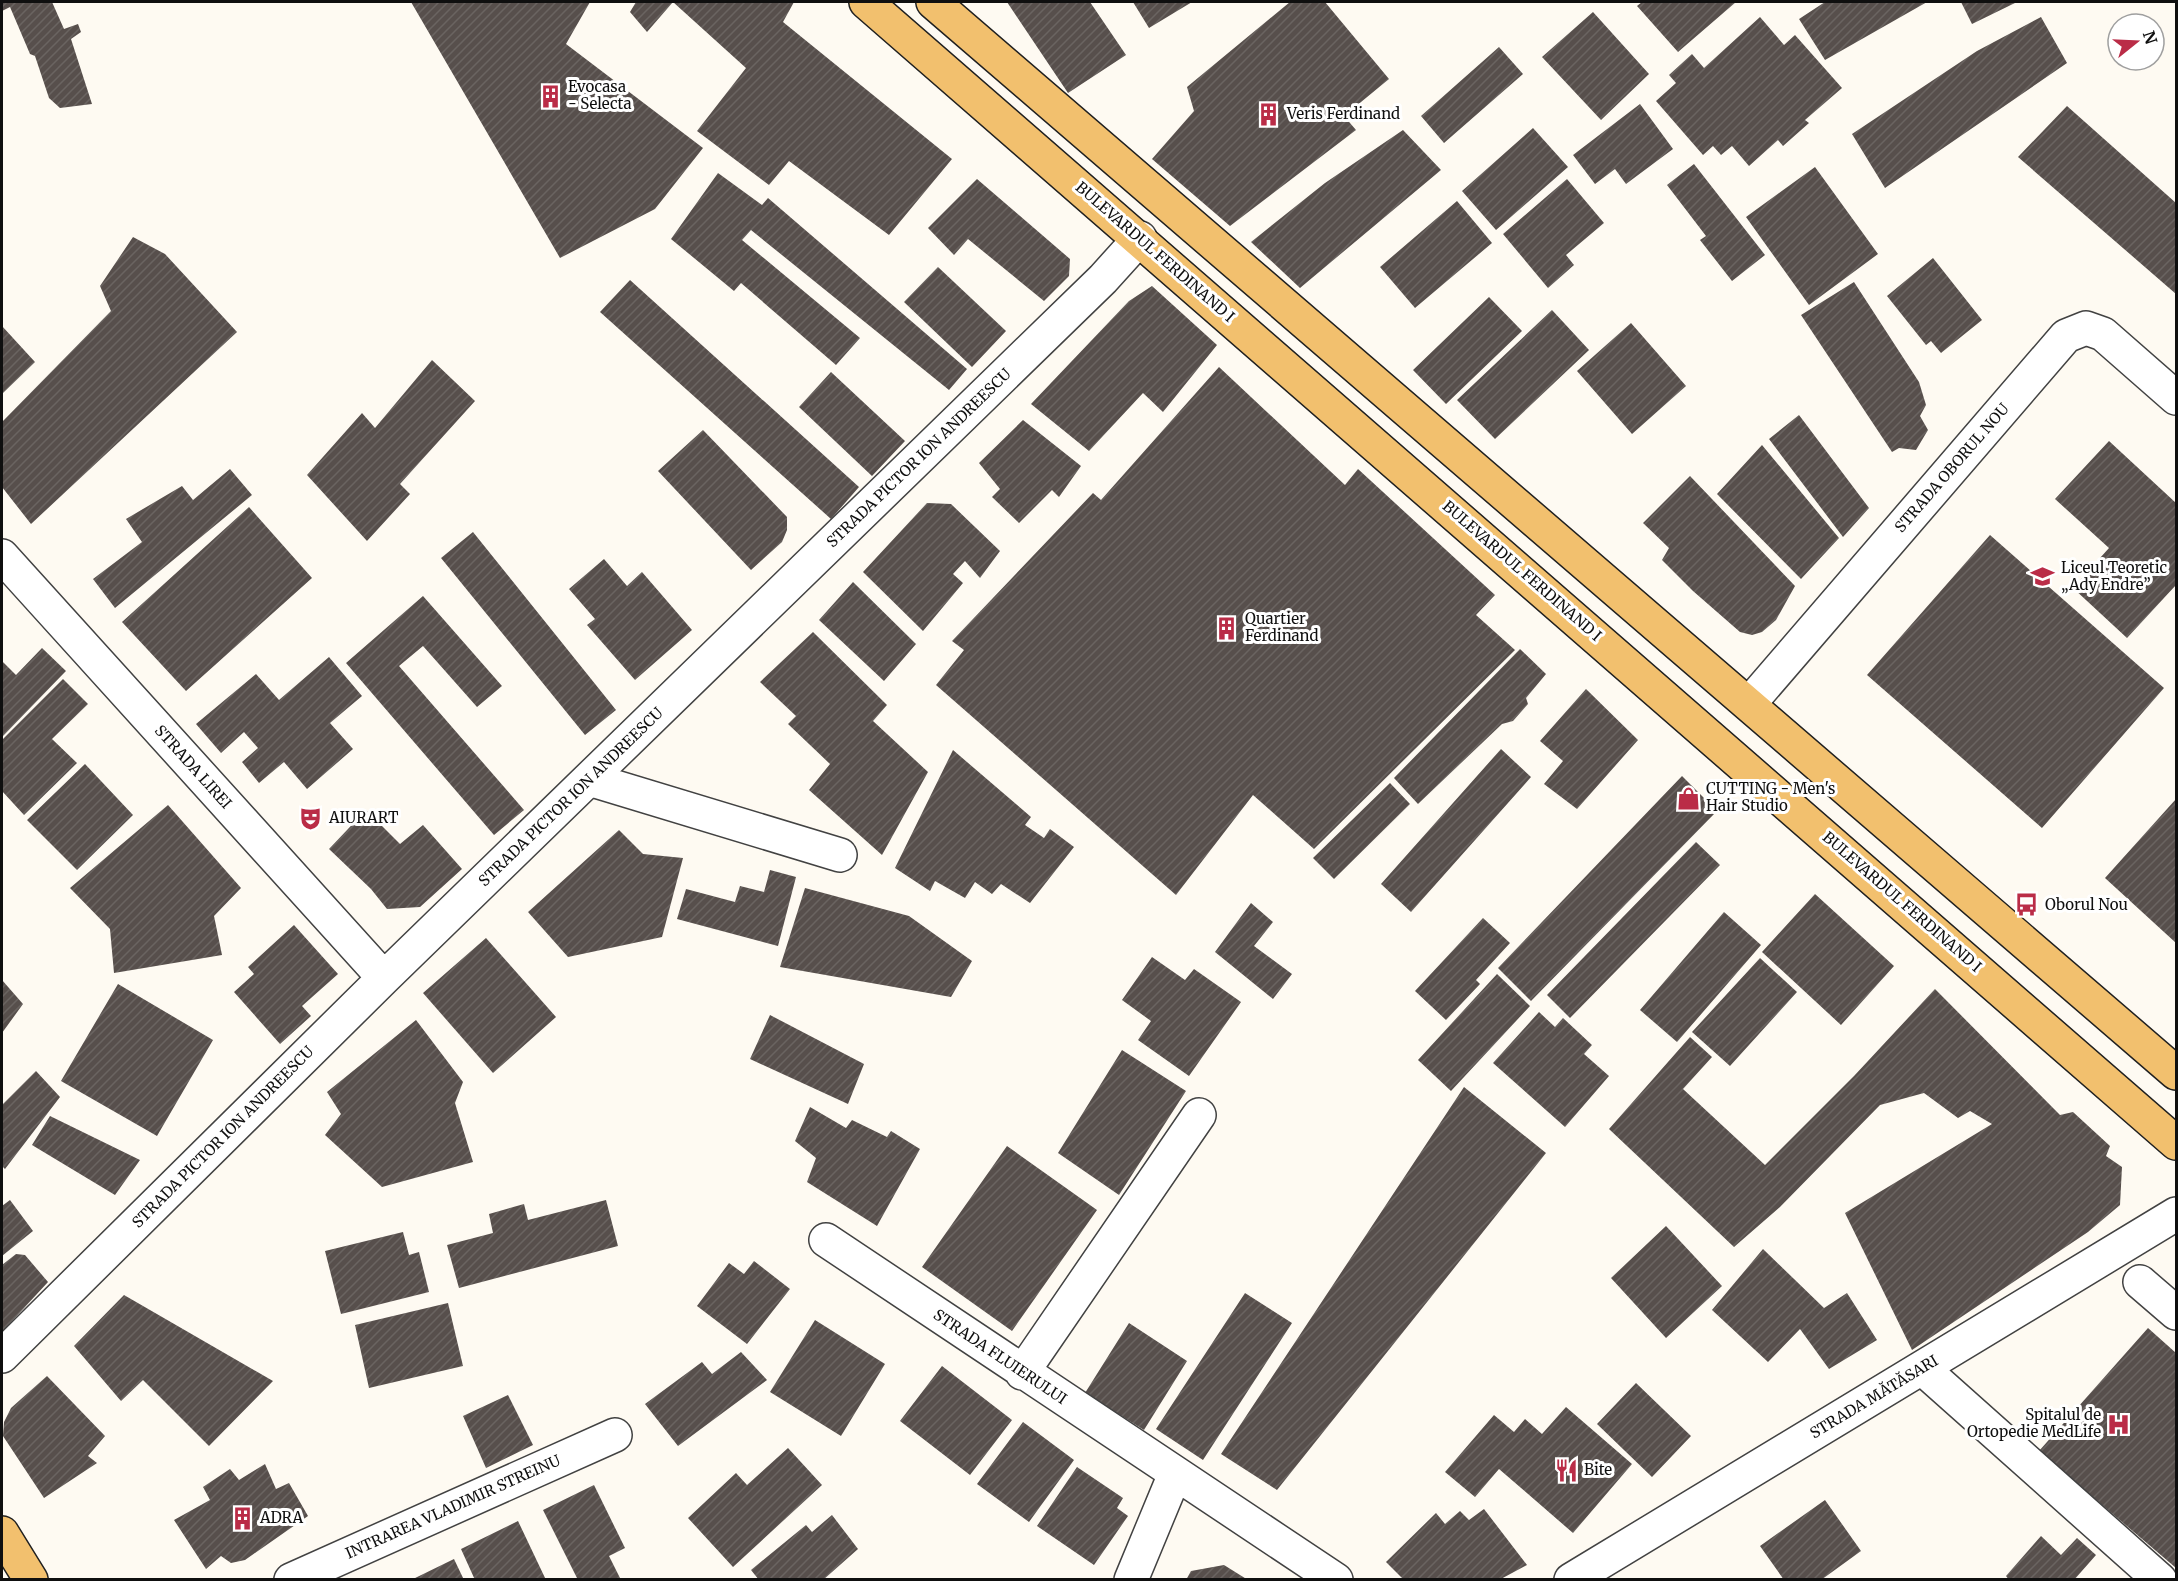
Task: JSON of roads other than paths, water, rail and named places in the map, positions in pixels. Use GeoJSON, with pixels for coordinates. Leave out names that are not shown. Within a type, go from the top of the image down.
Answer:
{"type":"FeatureCollection","features":[{"type":"Feature","properties":{"kind":"main road","name":"BULEVARDUL FERDINAND I"},"geometry":{"type":"LineString","coordinates":[[866,2],[1140,238],[2176,1143]]}},
{"type":"Feature","properties":{"kind":"main road"},"geometry":{"type":"LineString","coordinates":[[933,2],[2176,1073]]}},
{"type":"Feature","properties":{"kind":"main road"},"geometry":{"type":"LineString","coordinates":[[1762,781],[1794,743]]}},
{"type":"Feature","properties":{"kind":"main road"},"geometry":{"type":"LineString","coordinates":[[2,1533],[31,1580]]}},
{"type":"Feature","properties":{"kind":"street","name":"STRADA PICTOR ION ANDREESCU"},"geometry":{"type":"LineString","coordinates":[[2,1356],[384,978],[1103,279],[1140,238]]}},
{"type":"Feature","properties":{"kind":"street","name":"STRADA OBORUL NOU"},"geometry":{"type":"LineString","coordinates":[[1749,704],[2066,336],[2086,328],[2103,334],[2176,398]]}},
{"type":"Feature","properties":{"kind":"street","name":"STRADA LIREI"},"geometry":{"type":"LineString","coordinates":[[2,556],[384,978]]}},
{"type":"Feature","properties":{"kind":"street"},"geometry":{"type":"LineString","coordinates":[[589,779],[840,855]]}},
{"type":"Feature","properties":{"kind":"street"},"geometry":{"type":"LineString","coordinates":[[1022,1372],[1199,1115]]}},
{"type":"Feature","properties":{"kind":"street","name":"STRADA MĂTĂSARI"},"geometry":{"type":"LineString","coordinates":[[1572,1580],[2176,1214]]}},
{"type":"Feature","properties":{"kind":"street","name":"STRADA FLUIERULUI"},"geometry":{"type":"LineString","coordinates":[[826,1240],[1336,1580]]}},
{"type":"Feature","properties":{"kind":"street"},"geometry":{"type":"LineString","coordinates":[[2140,1282],[2176,1313]]}},
{"type":"Feature","properties":{"kind":"street"},"geometry":{"type":"LineString","coordinates":[[1922,1368],[2160,1580]]}},
{"type":"Feature","properties":{"kind":"street","name":"INTRAREA VLADIMIR STREINU"},"geometry":{"type":"LineString","coordinates":[[291,1580],[615,1435]]}},
{"type":"Feature","properties":{"kind":"street"},"geometry":{"type":"LineString","coordinates":[[1131,1580],[1174,1474]]}},
{"type":"Feature","properties":{"kind":"place","name":"Evocasa - Selecta"},"geometry":{"type":"Point","coordinates":[550,96]}},
{"type":"Feature","properties":{"kind":"place","name":"Veris Ferdinand"},"geometry":{"type":"Point","coordinates":[1269,114]}},
{"type":"Feature","properties":{"kind":"place","name":"Liceul Teoretic „Ady Endre”"},"geometry":{"type":"Point","coordinates":[2043,577]}},
{"type":"Feature","properties":{"kind":"place","name":"Quartier Ferdinand"},"geometry":{"type":"Point","coordinates":[1227,628]}},
{"type":"Feature","properties":{"kind":"place","name":"CUTTING - Men's Hair Studio"},"geometry":{"type":"Point","coordinates":[1688,798]}},
{"type":"Feature","properties":{"kind":"place","name":"AIURART"},"geometry":{"type":"Point","coordinates":[311,818]}},
{"type":"Feature","properties":{"kind":"place","name":"Oborul Nou"},"geometry":{"type":"Point","coordinates":[2027,905]}},
{"type":"Feature","properties":{"kind":"place","name":"Spitalul de Ortopedie MedLife"},"geometry":{"type":"Point","coordinates":[2119,1424]}},
{"type":"Feature","properties":{"kind":"place","name":"Bite"},"geometry":{"type":"Point","coordinates":[1566,1470]}},
{"type":"Feature","properties":{"kind":"place","name":"ADRA"},"geometry":{"type":"Point","coordinates":[242,1518]}}]}
